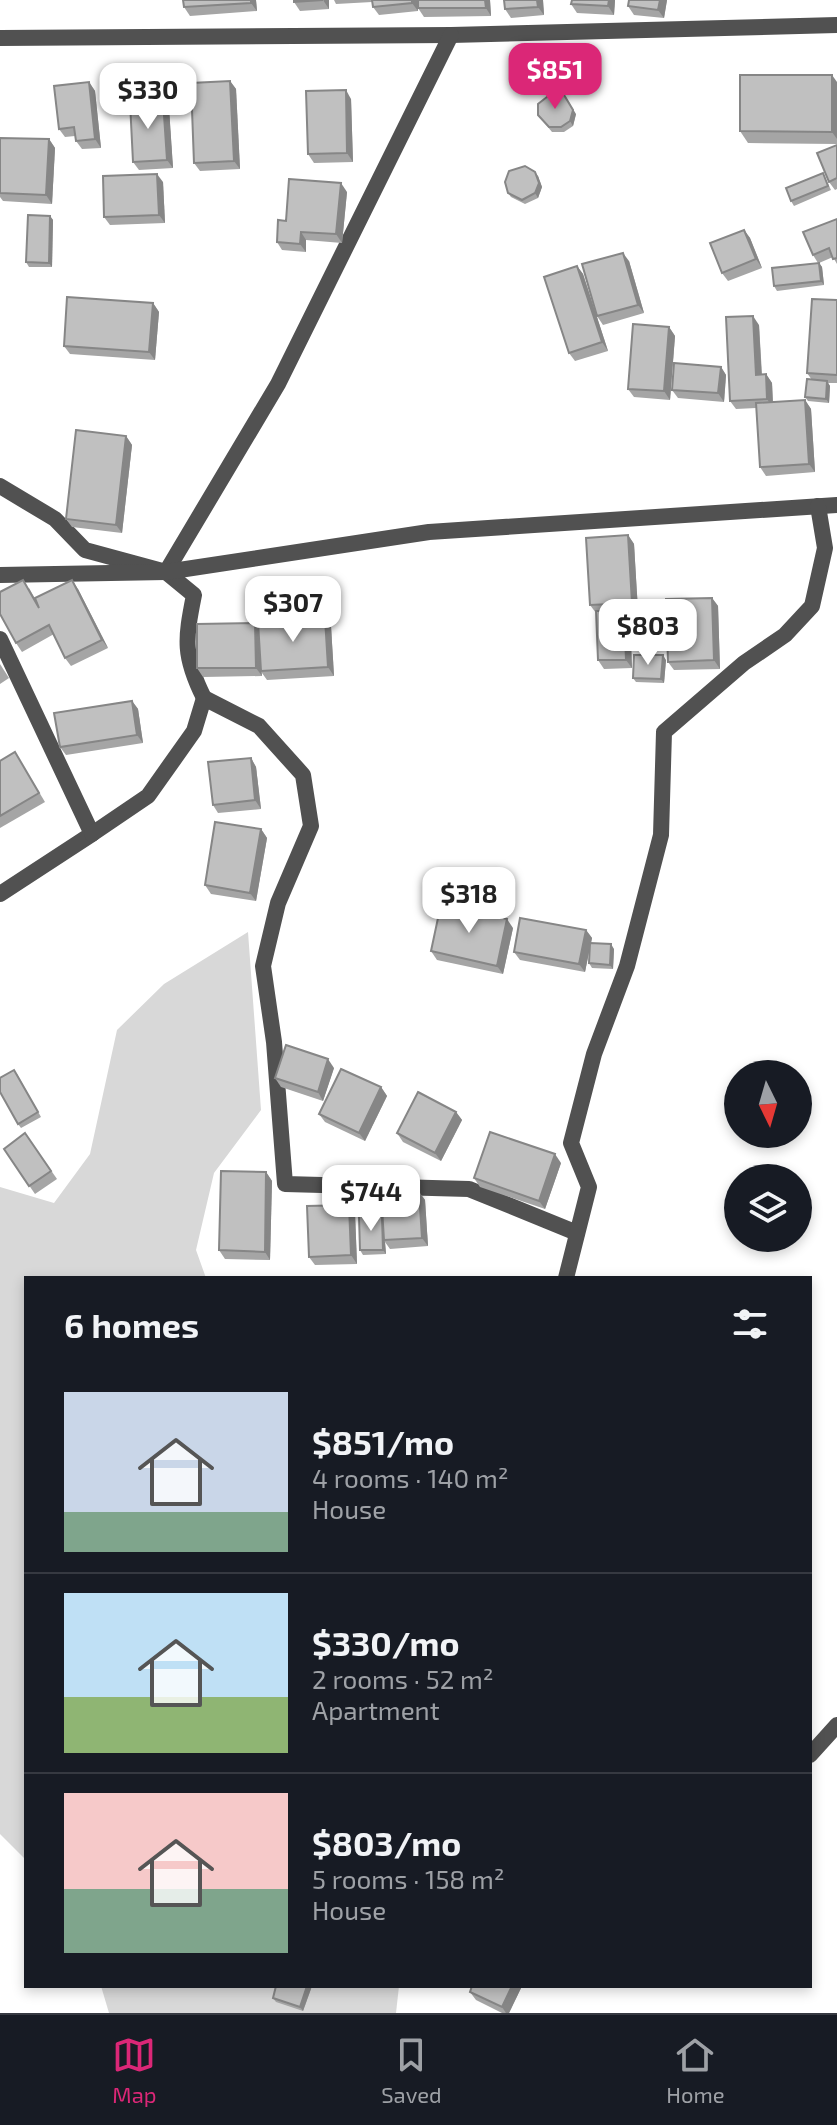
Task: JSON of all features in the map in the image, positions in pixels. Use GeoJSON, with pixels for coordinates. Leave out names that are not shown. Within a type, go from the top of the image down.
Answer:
{"type":"FeatureCollection","features":[{"type":"Feature","properties":{"kind":"street"},"geometry":{"type":"LineString","coordinates":[[0,38],[451,35],[837,25]]}},
{"type":"Feature","properties":{"kind":"street"},"geometry":{"type":"LineString","coordinates":[[166,572],[278,384],[451,35]]}},
{"type":"Feature","properties":{"kind":"street"},"geometry":{"type":"LineString","coordinates":[[0,486],[55,519],[85,550],[166,572],[194,595],[185,646],[190,669],[204,698],[259,726],[303,775],[311,826],[278,903],[263,966],[274,1042],[285,1184],[469,1189],[577,1233]]}},
{"type":"Feature","properties":{"kind":"street"},"geometry":{"type":"LineString","coordinates":[[0,575],[166,572],[429,532],[837,505]]}},
{"type":"Feature","properties":{"kind":"street"},"geometry":{"type":"LineString","coordinates":[[566,1276],[589,1187],[571,1143],[594,1054],[627,966],[661,835],[664,732],[744,663],[785,635],[812,606],[825,548],[818,506]]}},
{"type":"Feature","properties":{"kind":"street"},"geometry":{"type":"LineString","coordinates":[[0,639],[92,834]]}},
{"type":"Feature","properties":{"kind":"street"},"geometry":{"type":"LineString","coordinates":[[0,894],[148,796],[194,731],[204,698]]}},
{"type":"Feature","properties":{"kind":"street"},"geometry":{"type":"LineString","coordinates":[[812,1753],[837,1725]]}},
{"type":"Feature","properties":{"kind":"shaded area"},"geometry":{"type":"Polygon","coordinates":[[[248,932],[261,1110],[214,1173],[196,1250],[205,1276],[24,1276],[24,1858],[0,1834],[0,1187],[54,1203],[90,1154],[117,1030],[164,984],[248,932]]]}},
{"type":"Feature","properties":{"kind":"shaded area"},"geometry":{"type":"Polygon","coordinates":[[[102,1988],[399,1988],[396,2013],[109,2013],[102,1988]]]}},
{"type":"Feature","properties":{"kind":"building"},"geometry":{"type":"Polygon","coordinates":[[[183,0],[251,0],[251,3],[184,7],[183,0]]]}},
{"type":"Feature","properties":{"kind":"building"},"geometry":{"type":"Polygon","coordinates":[[[372,0],[412,0],[412,3],[373,7],[372,0]]]}},
{"type":"Feature","properties":{"kind":"building"},"geometry":{"type":"Polygon","coordinates":[[[418,0],[485,0],[486,8],[418,8],[418,0]]]}},
{"type":"Feature","properties":{"kind":"building"},"geometry":{"type":"Polygon","coordinates":[[[504,0],[537,0],[538,7],[505,9],[504,0]]]}},
{"type":"Feature","properties":{"kind":"building"},"geometry":{"type":"Polygon","coordinates":[[[572,0],[609,0],[608,6],[571,4],[572,0]]]}},
{"type":"Feature","properties":{"kind":"building"},"geometry":{"type":"Polygon","coordinates":[[[629,0],[660,0],[658,10],[628,6],[629,0]]]}},
{"type":"Feature","properties":{"kind":"building"},"geometry":{"type":"Polygon","coordinates":[[[740,75],[832,75],[832,132],[740,131],[740,75]]]}},
{"type":"Feature","properties":{"kind":"building"},"geometry":{"type":"Polygon","coordinates":[[[230,81],[234,161],[194,163],[191,83],[230,81]]]}},
{"type":"Feature","properties":{"kind":"building"},"geometry":{"type":"Polygon","coordinates":[[[89,82],[95,139],[76,141],[74,127],[59,129],[54,86],[89,82]]]}},
{"type":"Feature","properties":{"kind":"building"},"geometry":{"type":"Polygon","coordinates":[[[346,90],[347,153],[308,154],[306,91],[346,90]]]}},
{"type":"Feature","properties":{"kind":"building"},"geometry":{"type":"Polygon","coordinates":[[[552,93],[564,95],[573,110],[570,121],[561,127],[549,127],[538,115],[538,104],[552,93]]]}},
{"type":"Feature","properties":{"kind":"building"},"geometry":{"type":"Polygon","coordinates":[[[163,100],[167,160],[133,162],[130,102],[163,100]]]}},
{"type":"Feature","properties":{"kind":"building"},"geometry":{"type":"Polygon","coordinates":[[[0,138],[49,139],[46,195],[0,193],[0,138]]]}},
{"type":"Feature","properties":{"kind":"building"},"geometry":{"type":"Polygon","coordinates":[[[837,145],[837,178],[829,182],[817,153],[837,145]]]}},
{"type":"Feature","properties":{"kind":"building"},"geometry":{"type":"Polygon","coordinates":[[[525,166],[535,172],[539,183],[535,193],[522,200],[508,193],[505,182],[509,171],[525,166]]]}},
{"type":"Feature","properties":{"kind":"building"},"geometry":{"type":"Polygon","coordinates":[[[823,173],[828,186],[791,201],[786,188],[823,173]]]}},
{"type":"Feature","properties":{"kind":"building"},"geometry":{"type":"Polygon","coordinates":[[[157,174],[159,215],[104,217],[103,176],[157,174]]]}},
{"type":"Feature","properties":{"kind":"building"},"geometry":{"type":"Polygon","coordinates":[[[289,179],[341,183],[336,234],[301,232],[300,244],[277,242],[278,220],[286,221],[289,179]]]}},
{"type":"Feature","properties":{"kind":"building"},"geometry":{"type":"Polygon","coordinates":[[[28,215],[50,216],[49,263],[26,262],[28,215]]]}},
{"type":"Feature","properties":{"kind":"building"},"geometry":{"type":"Polygon","coordinates":[[[837,219],[837,258],[833,259],[829,248],[813,255],[803,232],[837,219]]]}},
{"type":"Feature","properties":{"kind":"building"},"geometry":{"type":"Polygon","coordinates":[[[744,230],[756,259],[722,273],[710,243],[744,230]]]}},
{"type":"Feature","properties":{"kind":"building"},"geometry":{"type":"Polygon","coordinates":[[[623,253],[638,305],[597,316],[582,264],[623,253]]]}},
{"type":"Feature","properties":{"kind":"building"},"geometry":{"type":"Polygon","coordinates":[[[819,263],[821,281],[774,286],[772,268],[819,263]]]}},
{"type":"Feature","properties":{"kind":"building"},"geometry":{"type":"Polygon","coordinates":[[[577,266],[602,342],[569,353],[544,277],[577,266]]]}},
{"type":"Feature","properties":{"kind":"building"},"geometry":{"type":"Polygon","coordinates":[[[67,297],[153,303],[149,352],[64,346],[67,297]]]}},
{"type":"Feature","properties":{"kind":"building"},"geometry":{"type":"Polygon","coordinates":[[[812,299],[837,300],[837,375],[807,373],[812,299]]]}},
{"type":"Feature","properties":{"kind":"building"},"geometry":{"type":"Polygon","coordinates":[[[753,316],[756,375],[766,374],[767,399],[730,401],[726,317],[753,316]]]}},
{"type":"Feature","properties":{"kind":"building"},"geometry":{"type":"Polygon","coordinates":[[[633,324],[669,327],[664,391],[628,389],[633,324]]]}},
{"type":"Feature","properties":{"kind":"building"},"geometry":{"type":"Polygon","coordinates":[[[674,363],[721,367],[718,393],[672,390],[674,363]]]}},
{"type":"Feature","properties":{"kind":"building"},"geometry":{"type":"Polygon","coordinates":[[[807,379],[827,381],[826,399],[805,397],[807,379]]]}},
{"type":"Feature","properties":{"kind":"building"},"geometry":{"type":"Polygon","coordinates":[[[805,400],[809,464],[760,467],[756,403],[805,400]]]}},
{"type":"Feature","properties":{"kind":"building"},"geometry":{"type":"Polygon","coordinates":[[[76,430],[126,436],[116,525],[66,519],[76,430]]]}},
{"type":"Feature","properties":{"kind":"building"},"geometry":{"type":"Polygon","coordinates":[[[628,535],[632,603],[590,605],[586,538],[628,535]]]}},
{"type":"Feature","properties":{"kind":"building"},"geometry":{"type":"Polygon","coordinates":[[[23,580],[39,608],[35,598],[72,580],[102,640],[65,658],[49,625],[16,643],[0,614],[0,592],[23,580]]]}},
{"type":"Feature","properties":{"kind":"building"},"geometry":{"type":"Polygon","coordinates":[[[712,598],[714,660],[668,662],[666,599],[712,598]]]}},
{"type":"Feature","properties":{"kind":"building"},"geometry":{"type":"Polygon","coordinates":[[[596,611],[624,611],[626,660],[598,660],[596,611]]]}},
{"type":"Feature","properties":{"kind":"building"},"geometry":{"type":"Polygon","coordinates":[[[325,618],[328,667],[261,671],[258,622],[325,618]]]}},
{"type":"Feature","properties":{"kind":"building"},"geometry":{"type":"Polygon","coordinates":[[[255,623],[256,668],[197,668],[197,624],[255,623]]]}},
{"type":"Feature","properties":{"kind":"building"},"geometry":{"type":"Polygon","coordinates":[[[634,655],[663,655],[661,679],[633,678],[634,655]]]}},
{"type":"Feature","properties":{"kind":"building"},"geometry":{"type":"Polygon","coordinates":[[[132,701],[137,735],[60,747],[54,713],[132,701]]]}},
{"type":"Feature","properties":{"kind":"building"},"geometry":{"type":"Polygon","coordinates":[[[15,752],[39,793],[0,816],[0,761],[15,752]]]}},
{"type":"Feature","properties":{"kind":"building"},"geometry":{"type":"Polygon","coordinates":[[[251,758],[255,800],[213,805],[208,762],[251,758]]]}},
{"type":"Feature","properties":{"kind":"building"},"geometry":{"type":"Polygon","coordinates":[[[215,822],[261,829],[250,893],[205,885],[215,822]]]}},
{"type":"Feature","properties":{"kind":"building"},"geometry":{"type":"Polygon","coordinates":[[[441,904],[507,919],[497,966],[431,951],[441,904]]]}},
{"type":"Feature","properties":{"kind":"building"},"geometry":{"type":"Polygon","coordinates":[[[520,918],[586,930],[579,964],[514,952],[520,918]]]}},
{"type":"Feature","properties":{"kind":"building"},"geometry":{"type":"Polygon","coordinates":[[[590,943],[611,944],[610,965],[589,963],[590,943]]]}},
{"type":"Feature","properties":{"kind":"building"},"geometry":{"type":"Polygon","coordinates":[[[286,1045],[328,1059],[318,1092],[275,1078],[286,1045]]]}},
{"type":"Feature","properties":{"kind":"building"},"geometry":{"type":"Polygon","coordinates":[[[341,1069],[381,1087],[359,1133],[319,1114],[341,1069]]]}},
{"type":"Feature","properties":{"kind":"building"},"geometry":{"type":"Polygon","coordinates":[[[14,1070],[38,1112],[18,1124],[0,1092],[0,1078],[14,1070]]]}},
{"type":"Feature","properties":{"kind":"building"},"geometry":{"type":"Polygon","coordinates":[[[418,1092],[456,1112],[435,1153],[397,1133],[418,1092]]]}},
{"type":"Feature","properties":{"kind":"building"},"geometry":{"type":"Polygon","coordinates":[[[490,1132],[555,1154],[539,1201],[474,1178],[490,1132]]]}},
{"type":"Feature","properties":{"kind":"building"},"geometry":{"type":"Polygon","coordinates":[[[25,1133],[51,1171],[29,1186],[4,1149],[25,1133]]]}},
{"type":"Feature","properties":{"kind":"building"},"geometry":{"type":"Polygon","coordinates":[[[221,1171],[266,1172],[265,1252],[219,1250],[221,1171]]]}},
{"type":"Feature","properties":{"kind":"building"},"geometry":{"type":"Polygon","coordinates":[[[419,1192],[422,1238],[384,1240],[381,1193],[419,1192]]]}},
{"type":"Feature","properties":{"kind":"building"},"geometry":{"type":"Polygon","coordinates":[[[349,1205],[351,1255],[309,1257],[307,1206],[349,1205]]]}},
{"type":"Feature","properties":{"kind":"building"},"geometry":{"type":"Polygon","coordinates":[[[359,1216],[382,1216],[383,1250],[360,1250],[359,1216]]]}},
{"type":"Feature","properties":{"kind":"building"},"geometry":{"type":"Polygon","coordinates":[[[276,1988],[306,1988],[300,2007],[273,1998],[276,1988]]]}},
{"type":"Feature","properties":{"kind":"building"},"geometry":{"type":"Polygon","coordinates":[[[471,1988],[511,1988],[502,2007],[470,1992],[471,1988]]]}}]}
